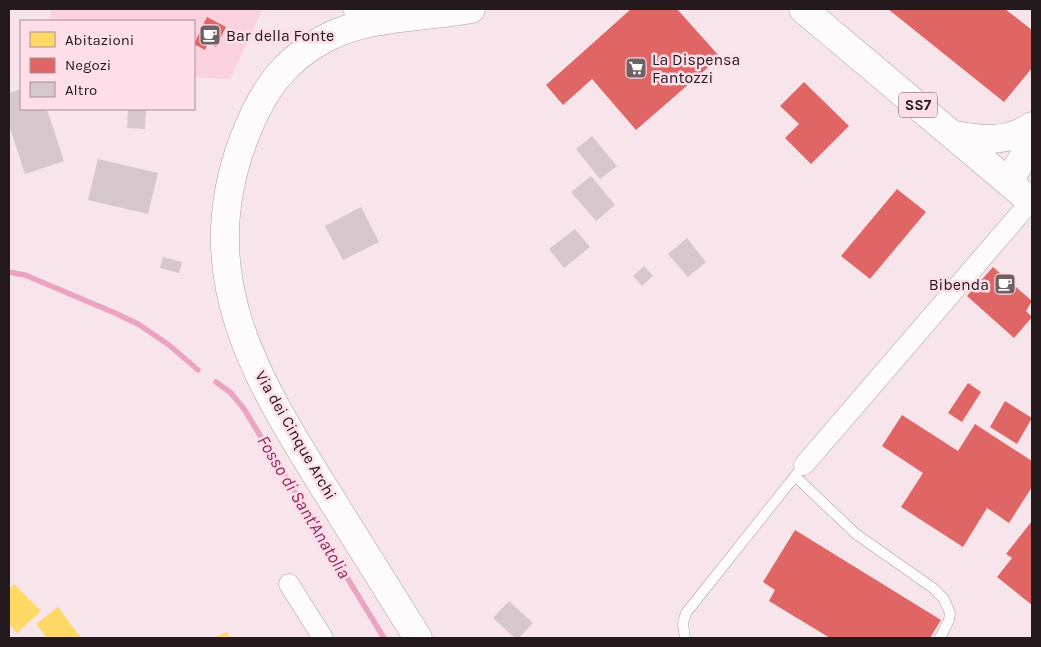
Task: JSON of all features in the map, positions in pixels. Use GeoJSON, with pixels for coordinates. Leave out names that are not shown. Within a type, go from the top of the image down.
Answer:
{"type":"FeatureCollection","features":[{"type":"Feature","properties":{"kind":"main road","name":"Via dei Cinque Archi"},"geometry":{"type":"LineString","coordinates":[[418,638],[296,443],[272,400],[239,324],[231,296],[225,262],[224,225],[231,182],[244,139],[255,112],[279,74],[302,52],[336,33],[359,16],[394,18],[471,9]]}},
{"type":"Feature","properties":{"kind":"main road","name":"SS7"},"geometry":{"type":"LineString","coordinates":[[803,9],[1032,202]]}},
{"type":"Feature","properties":{"kind":"main road"},"geometry":{"type":"LineString","coordinates":[[954,135],[976,139],[1001,139],[1016,135],[1032,126]]}},
{"type":"Feature","properties":{"kind":"main road"},"geometry":{"type":"LineString","coordinates":[[1008,181],[1032,143]]}},
{"type":"Feature","properties":{"kind":"street"},"geometry":{"type":"LineString","coordinates":[[800,470],[1032,202]]}},
{"type":"Feature","properties":{"kind":"street"},"geometry":{"type":"LineString","coordinates":[[289,584],[323,638]]}},
{"type":"Feature","properties":{"kind":"lane"},"geometry":{"type":"LineString","coordinates":[[685,638],[683,623],[686,613],[800,470],[856,534],[933,588],[944,599],[950,613],[949,620],[940,638]]}},
{"type":"Feature","properties":{"kind":"shaded area"},"geometry":{"type":"Polygon","coordinates":[[[51,9],[263,9],[230,79],[195,77],[195,20],[50,20],[51,9]]]}},
{"type":"Feature","properties":{"kind":"building: Abitazioni"},"geometry":{"type":"Polygon","coordinates":[[[14,584],[41,611],[17,633],[9,624],[9,589],[14,584]]]}},
{"type":"Feature","properties":{"kind":"building: Abitazioni"},"geometry":{"type":"Polygon","coordinates":[[[58,607],[81,638],[47,638],[36,624],[58,607]]]}},
{"type":"Feature","properties":{"kind":"building: Abitazioni"},"geometry":{"type":"Polygon","coordinates":[[[227,632],[230,638],[214,638],[227,632]]]}},
{"type":"Feature","properties":{"kind":"building: Negozi","name":"La Dispensa Fantozzi"},"geometry":{"type":"Polygon","coordinates":[[[631,9],[677,9],[720,57],[636,130],[592,79],[563,105],[546,85],[631,9]]]}},
{"type":"Feature","properties":{"kind":"building: Negozi"},"geometry":{"type":"Polygon","coordinates":[[[888,9],[1005,9],[1032,30],[1032,68],[1004,102],[888,9]]]}},
{"type":"Feature","properties":{"kind":"building: Negozi","name":"Bar della Fonte"},"geometry":{"type":"Polygon","coordinates":[[[207,17],[226,27],[216,47],[208,43],[205,50],[195,45],[207,17]]]}},
{"type":"Feature","properties":{"kind":"building: Negozi"},"geometry":{"type":"Polygon","coordinates":[[[804,82],[849,126],[811,164],[785,138],[799,124],[780,106],[804,82]]]}},
{"type":"Feature","properties":{"kind":"building: Negozi"},"geometry":{"type":"Polygon","coordinates":[[[897,189],[926,212],[870,279],[841,256],[897,189]]]}},
{"type":"Feature","properties":{"kind":"building: Negozi"},"geometry":{"type":"Polygon","coordinates":[[[993,267],[1032,301],[1026,311],[1032,317],[1014,338],[967,296],[993,267]]]}},
{"type":"Feature","properties":{"kind":"building: Negozi"},"geometry":{"type":"Polygon","coordinates":[[[968,383],[981,392],[962,422],[948,413],[968,383]]]}},
{"type":"Feature","properties":{"kind":"building: Negozi"},"geometry":{"type":"Polygon","coordinates":[[[1005,401],[1032,418],[1017,444],[990,427],[1005,401]]]}},
{"type":"Feature","properties":{"kind":"building: Negozi"},"geometry":{"type":"Polygon","coordinates":[[[902,415],[958,451],[975,424],[1032,461],[1032,487],[1009,523],[987,508],[963,547],[901,507],[923,473],[882,446],[902,415]]]}},
{"type":"Feature","properties":{"kind":"building: Negozi"},"geometry":{"type":"Polygon","coordinates":[[[1032,521],[1032,605],[997,577],[1012,558],[1006,554],[1032,521]]]}},
{"type":"Feature","properties":{"kind":"building: Negozi"},"geometry":{"type":"Polygon","coordinates":[[[795,530],[941,620],[930,638],[830,638],[769,601],[775,590],[763,582],[795,530]]]}},
{"type":"Feature","properties":{"kind":"building: Altro"},"geometry":{"type":"Polygon","coordinates":[[[20,89],[20,110],[47,110],[64,161],[25,174],[9,125],[9,93],[20,89]]]}},
{"type":"Feature","properties":{"kind":"building: Altro"},"geometry":{"type":"Polygon","coordinates":[[[128,110],[146,110],[145,129],[127,128],[128,110]]]}},
{"type":"Feature","properties":{"kind":"building: Altro"},"geometry":{"type":"Polygon","coordinates":[[[592,136],[617,166],[600,179],[576,149],[592,136]]]}},
{"type":"Feature","properties":{"kind":"building: Altro"},"geometry":{"type":"Polygon","coordinates":[[[98,159],[158,173],[148,214],[88,200],[98,159]]]}},
{"type":"Feature","properties":{"kind":"building: Altro"},"geometry":{"type":"Polygon","coordinates":[[[591,176],[615,205],[596,221],[571,192],[591,176]]]}},
{"type":"Feature","properties":{"kind":"building: Altro"},"geometry":{"type":"Polygon","coordinates":[[[361,207],[379,242],[343,260],[325,226],[361,207]]]}},
{"type":"Feature","properties":{"kind":"building: Altro"},"geometry":{"type":"Polygon","coordinates":[[[575,229],[590,247],[564,268],[549,249],[575,229]]]}},
{"type":"Feature","properties":{"kind":"building: Altro"},"geometry":{"type":"Polygon","coordinates":[[[687,238],[706,262],[688,277],[668,254],[687,238]]]}},
{"type":"Feature","properties":{"kind":"building: Altro"},"geometry":{"type":"Polygon","coordinates":[[[163,257],[182,262],[179,273],[160,268],[163,257]]]}},
{"type":"Feature","properties":{"kind":"building: Altro"},"geometry":{"type":"Polygon","coordinates":[[[644,266],[653,276],[642,286],[633,276],[644,266]]]}},
{"type":"Feature","properties":{"kind":"building: Altro"},"geometry":{"type":"Polygon","coordinates":[[[509,601],[533,623],[519,638],[515,638],[493,618],[509,601]]]}},
{"type":"Feature","properties":{"kind":"waterway","name":"Fosso di Sant'Anatolia"},"geometry":{"type":"LineString","coordinates":[[9,272],[25,275],[138,324],[169,345],[198,370]]}},
{"type":"Feature","properties":{"kind":"waterway","name":"Fosso di Sant'Anatolia"},"geometry":{"type":"LineString","coordinates":[[216,382],[231,393],[244,409],[384,638]]}},
{"type":"Feature","properties":{"kind":"place","name":"Bar della Fonte"},"geometry":{"type":"Point","coordinates":[210,35]}},
{"type":"Feature","properties":{"kind":"place","name":"La Dispensa Fantozzi"},"geometry":{"type":"Point","coordinates":[636,68]}},
{"type":"Feature","properties":{"kind":"place","name":"Bibenda"},"geometry":{"type":"Point","coordinates":[1005,284]}}]}
